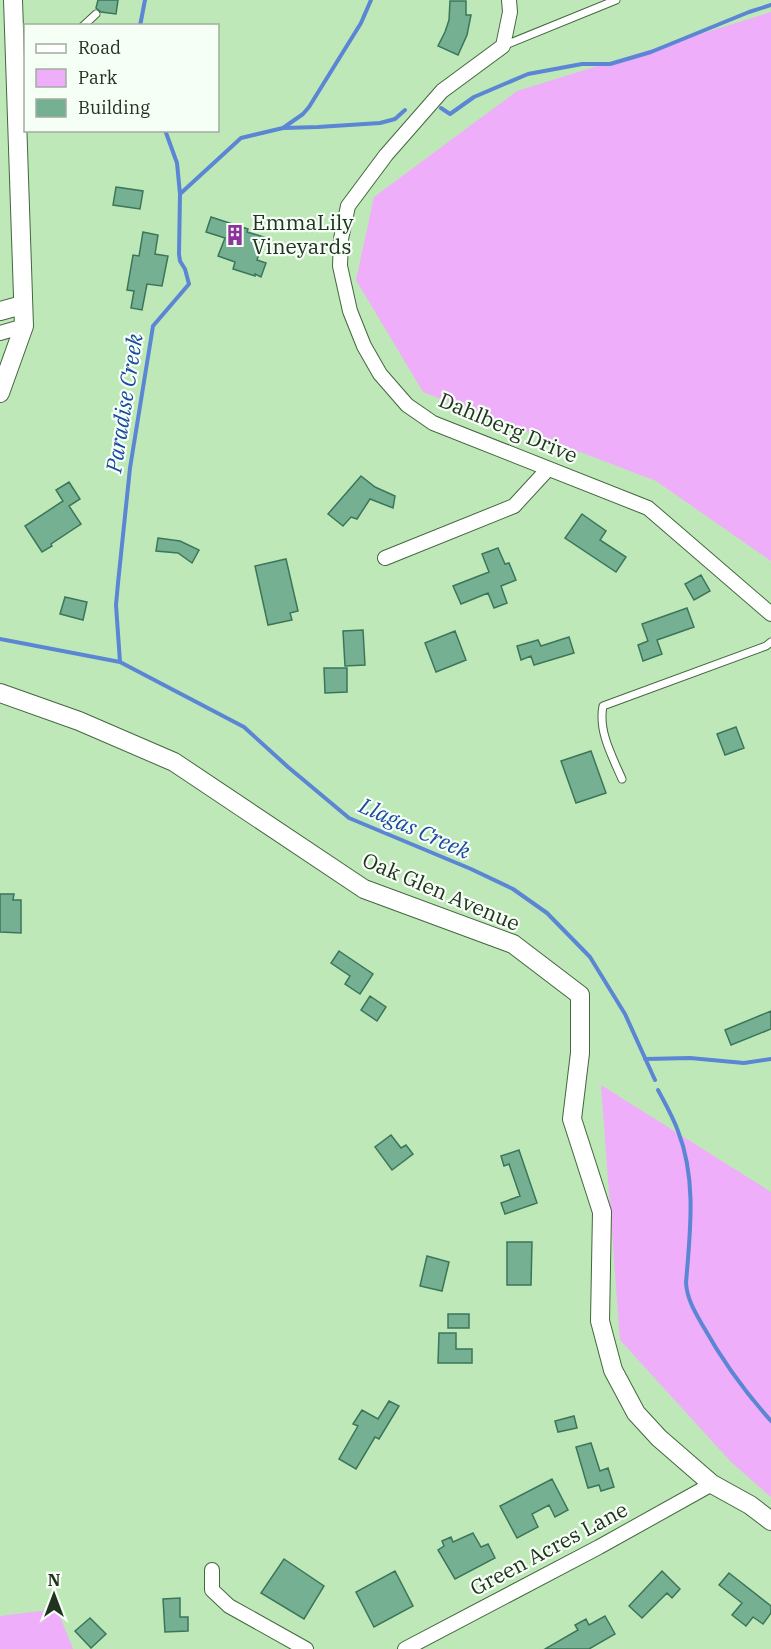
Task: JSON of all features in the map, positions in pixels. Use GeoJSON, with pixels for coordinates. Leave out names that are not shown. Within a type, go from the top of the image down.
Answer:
{"type":"FeatureCollection","features":[{"type":"Feature","properties":{"kind":"street"},"geometry":{"type":"LineString","coordinates":[[0,393],[24,326],[20,38],[13,0]]}},
{"type":"Feature","properties":{"kind":"street"},"geometry":{"type":"LineString","coordinates":[[503,46],[510,12],[509,0]]}},
{"type":"Feature","properties":{"kind":"street","name":"Dahlberg Drive"},"geometry":{"type":"LineString","coordinates":[[503,46],[442,92],[386,155],[348,206],[341,239],[340,266],[350,311],[364,346],[380,374],[407,405],[434,423],[648,508],[771,614]]}},
{"type":"Feature","properties":{"kind":"street"},"geometry":{"type":"LineString","coordinates":[[0,311],[22,305]]}},
{"type":"Feature","properties":{"kind":"street"},"geometry":{"type":"LineString","coordinates":[[0,333],[24,326]]}},
{"type":"Feature","properties":{"kind":"street"},"geometry":{"type":"LineString","coordinates":[[385,558],[514,506],[548,469]]}},
{"type":"Feature","properties":{"kind":"street","name":"Oak Glen Avenue"},"geometry":{"type":"LineString","coordinates":[[0,693],[79,721],[174,762],[364,889],[513,944],[580,995],[580,1053],[573,1119],[602,1212],[600,1321],[613,1370],[636,1413],[658,1438],[712,1484],[750,1505],[771,1521]]}},
{"type":"Feature","properties":{"kind":"street","name":"Green Acres Lane"},"geometry":{"type":"LineString","coordinates":[[405,1649],[545,1576],[712,1484]]}},
{"type":"Feature","properties":{"kind":"street"},"geometry":{"type":"LineString","coordinates":[[212,1570],[212,1590],[229,1606],[306,1649]]}},
{"type":"Feature","properties":{"kind":"lane"},"geometry":{"type":"LineString","coordinates":[[503,46],[616,0]]}},
{"type":"Feature","properties":{"kind":"lane"},"geometry":{"type":"LineString","coordinates":[[85,24],[96,14]]}},
{"type":"Feature","properties":{"kind":"lane"},"geometry":{"type":"LineString","coordinates":[[622,778],[608,748],[600,718],[603,706],[766,646],[771,642]]}},
{"type":"Feature","properties":{"kind":"green space"},"geometry":{"type":"Polygon","coordinates":[[[771,12],[771,561],[656,481],[423,392],[356,280],[374,197],[517,91],[771,12]]]}},
{"type":"Feature","properties":{"kind":"green space"},"geometry":{"type":"Polygon","coordinates":[[[601,1085],[771,1192],[771,1497],[731,1462],[620,1340],[601,1085]]]}},
{"type":"Feature","properties":{"kind":"green space"},"geometry":{"type":"Polygon","coordinates":[[[57,1609],[73,1649],[0,1649],[0,1616],[57,1609]]]}},
{"type":"Feature","properties":{"kind":"building"},"geometry":{"type":"Polygon","coordinates":[[[98,0],[118,0],[116,14],[101,12],[96,8],[98,0]]]}},
{"type":"Feature","properties":{"kind":"building"},"geometry":{"type":"Polygon","coordinates":[[[450,1],[466,1],[466,15],[471,15],[467,35],[458,55],[438,46],[449,20],[450,1]]]}},
{"type":"Feature","properties":{"kind":"building"},"geometry":{"type":"Polygon","coordinates":[[[116,187],[143,191],[140,209],[113,205],[116,187]]]}},
{"type":"Feature","properties":{"kind":"building"},"geometry":{"type":"Polygon","coordinates":[[[211,217],[248,229],[247,232],[264,237],[257,260],[266,263],[261,277],[233,269],[235,262],[218,256],[225,238],[206,232],[211,217]]]}},
{"type":"Feature","properties":{"kind":"building"},"geometry":{"type":"Polygon","coordinates":[[[143,232],[158,235],[155,254],[168,256],[162,286],[147,284],[142,310],[131,308],[134,291],[127,290],[133,255],[139,256],[143,232]]]}},
{"type":"Feature","properties":{"kind":"building"},"geometry":{"type":"Polygon","coordinates":[[[361,476],[375,487],[395,496],[393,508],[370,499],[357,519],[351,517],[343,526],[328,514],[361,476]]]}},
{"type":"Feature","properties":{"kind":"building"},"geometry":{"type":"Polygon","coordinates":[[[69,482],[80,499],[69,506],[81,524],[42,552],[25,526],[63,501],[56,490],[69,482]]]}},
{"type":"Feature","properties":{"kind":"building"},"geometry":{"type":"Polygon","coordinates":[[[582,514],[606,531],[600,540],[626,557],[616,572],[565,538],[582,514]]]}},
{"type":"Feature","properties":{"kind":"building"},"geometry":{"type":"Polygon","coordinates":[[[158,538],[180,541],[199,550],[192,563],[178,553],[156,551],[158,538]]]}},
{"type":"Feature","properties":{"kind":"building"},"geometry":{"type":"Polygon","coordinates":[[[498,548],[505,564],[509,563],[516,580],[501,586],[507,603],[494,608],[488,593],[461,604],[453,586],[489,572],[482,554],[498,548]]]}},
{"type":"Feature","properties":{"kind":"building"},"geometry":{"type":"Polygon","coordinates":[[[286,559],[298,611],[290,613],[292,620],[268,625],[255,566],[286,559]]]}},
{"type":"Feature","properties":{"kind":"building"},"geometry":{"type":"Polygon","coordinates":[[[701,575],[710,591],[694,600],[685,584],[701,575]]]}},
{"type":"Feature","properties":{"kind":"building"},"geometry":{"type":"Polygon","coordinates":[[[65,597],[87,602],[83,620],[60,614],[65,597]]]}},
{"type":"Feature","properties":{"kind":"building"},"geometry":{"type":"Polygon","coordinates":[[[687,608],[694,627],[657,640],[662,654],[643,661],[638,645],[648,641],[642,624],[687,608]]]}},
{"type":"Feature","properties":{"kind":"building"},"geometry":{"type":"Polygon","coordinates":[[[363,630],[365,665],[345,666],[343,631],[363,630]]]}},
{"type":"Feature","properties":{"kind":"building"},"geometry":{"type":"Polygon","coordinates":[[[455,631],[466,660],[436,672],[425,643],[455,631]]]}},
{"type":"Feature","properties":{"kind":"building"},"geometry":{"type":"Polygon","coordinates":[[[569,637],[574,653],[534,665],[531,656],[521,660],[517,646],[538,640],[541,646],[569,637]]]}},
{"type":"Feature","properties":{"kind":"building"},"geometry":{"type":"Polygon","coordinates":[[[324,668],[347,668],[347,692],[325,693],[324,668]]]}},
{"type":"Feature","properties":{"kind":"building"},"geometry":{"type":"Polygon","coordinates":[[[736,727],[744,748],[725,755],[717,734],[736,727]]]}},
{"type":"Feature","properties":{"kind":"building"},"geometry":{"type":"Polygon","coordinates":[[[591,751],[606,793],[576,803],[561,761],[591,751]]]}},
{"type":"Feature","properties":{"kind":"building"},"geometry":{"type":"Polygon","coordinates":[[[0,894],[14,894],[13,900],[21,900],[21,933],[0,932],[0,894]]]}},
{"type":"Feature","properties":{"kind":"building"},"geometry":{"type":"Polygon","coordinates":[[[339,951],[373,974],[360,994],[345,984],[350,976],[331,963],[339,951]]]}},
{"type":"Feature","properties":{"kind":"building"},"geometry":{"type":"Polygon","coordinates":[[[370,996],[386,1007],[377,1021],[361,1010],[370,996]]]}},
{"type":"Feature","properties":{"kind":"building"},"geometry":{"type":"Polygon","coordinates":[[[771,1011],[771,1029],[731,1045],[725,1030],[771,1011]]]}},
{"type":"Feature","properties":{"kind":"building"},"geometry":{"type":"Polygon","coordinates":[[[391,1135],[401,1148],[406,1145],[413,1154],[392,1170],[375,1147],[391,1135]]]}},
{"type":"Feature","properties":{"kind":"building"},"geometry":{"type":"Polygon","coordinates":[[[519,1150],[537,1203],[505,1214],[501,1203],[520,1196],[509,1164],[504,1166],[501,1156],[519,1150]]]}},
{"type":"Feature","properties":{"kind":"building"},"geometry":{"type":"Polygon","coordinates":[[[507,1242],[532,1242],[531,1285],[507,1285],[507,1242]]]}},
{"type":"Feature","properties":{"kind":"building"},"geometry":{"type":"Polygon","coordinates":[[[427,1256],[449,1262],[442,1291],[420,1286],[427,1256]]]}},
{"type":"Feature","properties":{"kind":"building"},"geometry":{"type":"Polygon","coordinates":[[[448,1314],[469,1314],[469,1328],[448,1328],[448,1314]]]}},
{"type":"Feature","properties":{"kind":"building"},"geometry":{"type":"Polygon","coordinates":[[[439,1333],[456,1333],[456,1349],[472,1349],[472,1363],[438,1363],[439,1333]]]}},
{"type":"Feature","properties":{"kind":"building"},"geometry":{"type":"Polygon","coordinates":[[[389,1401],[399,1406],[379,1439],[375,1437],[356,1469],[339,1459],[358,1426],[353,1424],[362,1410],[378,1419],[389,1401]]]}},
{"type":"Feature","properties":{"kind":"building"},"geometry":{"type":"Polygon","coordinates":[[[574,1416],[577,1428],[558,1432],[555,1421],[574,1416]]]}},
{"type":"Feature","properties":{"kind":"building"},"geometry":{"type":"Polygon","coordinates":[[[591,1443],[600,1471],[608,1468],[614,1487],[601,1491],[599,1485],[588,1488],[576,1447],[591,1443]]]}},
{"type":"Feature","properties":{"kind":"building"},"geometry":{"type":"Polygon","coordinates":[[[552,1479],[568,1510],[555,1517],[549,1505],[532,1514],[538,1527],[517,1538],[500,1506],[552,1479]]]}},
{"type":"Feature","properties":{"kind":"building"},"geometry":{"type":"Polygon","coordinates":[[[473,1533],[481,1547],[488,1544],[495,1558],[455,1579],[438,1550],[444,1546],[442,1541],[451,1537],[453,1542],[473,1533]]]}},
{"type":"Feature","properties":{"kind":"building"},"geometry":{"type":"Polygon","coordinates":[[[284,1559],[324,1586],[304,1619],[261,1593],[284,1559]]]}},
{"type":"Feature","properties":{"kind":"building"},"geometry":{"type":"Polygon","coordinates":[[[395,1571],[413,1606],[374,1627],[356,1592],[395,1571]]]}},
{"type":"Feature","properties":{"kind":"building"},"geometry":{"type":"Polygon","coordinates":[[[662,1571],[680,1589],[672,1598],[667,1593],[642,1618],[629,1606],[662,1571]]]}},
{"type":"Feature","properties":{"kind":"building"},"geometry":{"type":"Polygon","coordinates":[[[729,1573],[771,1606],[771,1613],[763,1624],[753,1617],[746,1626],[732,1615],[742,1603],[719,1585],[729,1573]]]}},
{"type":"Feature","properties":{"kind":"building"},"geometry":{"type":"Polygon","coordinates":[[[180,1598],[180,1617],[188,1617],[188,1631],[165,1632],[163,1599],[180,1598]]]}},
{"type":"Feature","properties":{"kind":"building"},"geometry":{"type":"Polygon","coordinates":[[[605,1616],[615,1634],[589,1649],[545,1649],[578,1630],[575,1625],[586,1619],[589,1625],[605,1616]]]}},
{"type":"Feature","properties":{"kind":"building"},"geometry":{"type":"Polygon","coordinates":[[[90,1618],[106,1634],[91,1648],[75,1631],[90,1618]]]}},
{"type":"Feature","properties":{"kind":"waterway","name":"Paradise Creek"},"geometry":{"type":"LineString","coordinates":[[140,24],[145,0]]}},
{"type":"Feature","properties":{"kind":"waterway"},"geometry":{"type":"LineString","coordinates":[[180,194],[241,138],[283,128],[303,114],[361,23],[371,0]]}},
{"type":"Feature","properties":{"kind":"waterway"},"geometry":{"type":"LineString","coordinates":[[441,108],[450,114],[474,97],[528,74],[582,64],[610,64],[651,52],[771,5]]}},
{"type":"Feature","properties":{"kind":"waterway"},"geometry":{"type":"LineString","coordinates":[[284,128],[380,123],[395,119],[405,110]]}},
{"type":"Feature","properties":{"kind":"waterway","name":"Paradise Creek"},"geometry":{"type":"LineString","coordinates":[[120,662],[116,605],[118,583],[130,468],[153,326],[189,284],[179,254],[180,194],[177,163],[166,132]]}},
{"type":"Feature","properties":{"kind":"waterway","name":"Llagas Creek"},"geometry":{"type":"LineString","coordinates":[[0,639],[120,662],[244,727],[349,818],[513,889],[547,913],[590,957],[625,1014],[655,1080]]}},
{"type":"Feature","properties":{"kind":"waterway"},"geometry":{"type":"LineString","coordinates":[[645,1059],[690,1058],[744,1063],[771,1059]]}},
{"type":"Feature","properties":{"kind":"waterway","name":"Llagas Creek"},"geometry":{"type":"LineString","coordinates":[[658,1090],[678,1131],[688,1168],[691,1206],[686,1283],[690,1300],[710,1339],[726,1363],[771,1421]]}},
{"type":"Feature","properties":{"kind":"place","name":"EmmaLily Vineyards"},"geometry":{"type":"Point","coordinates":[235,235]}}]}
